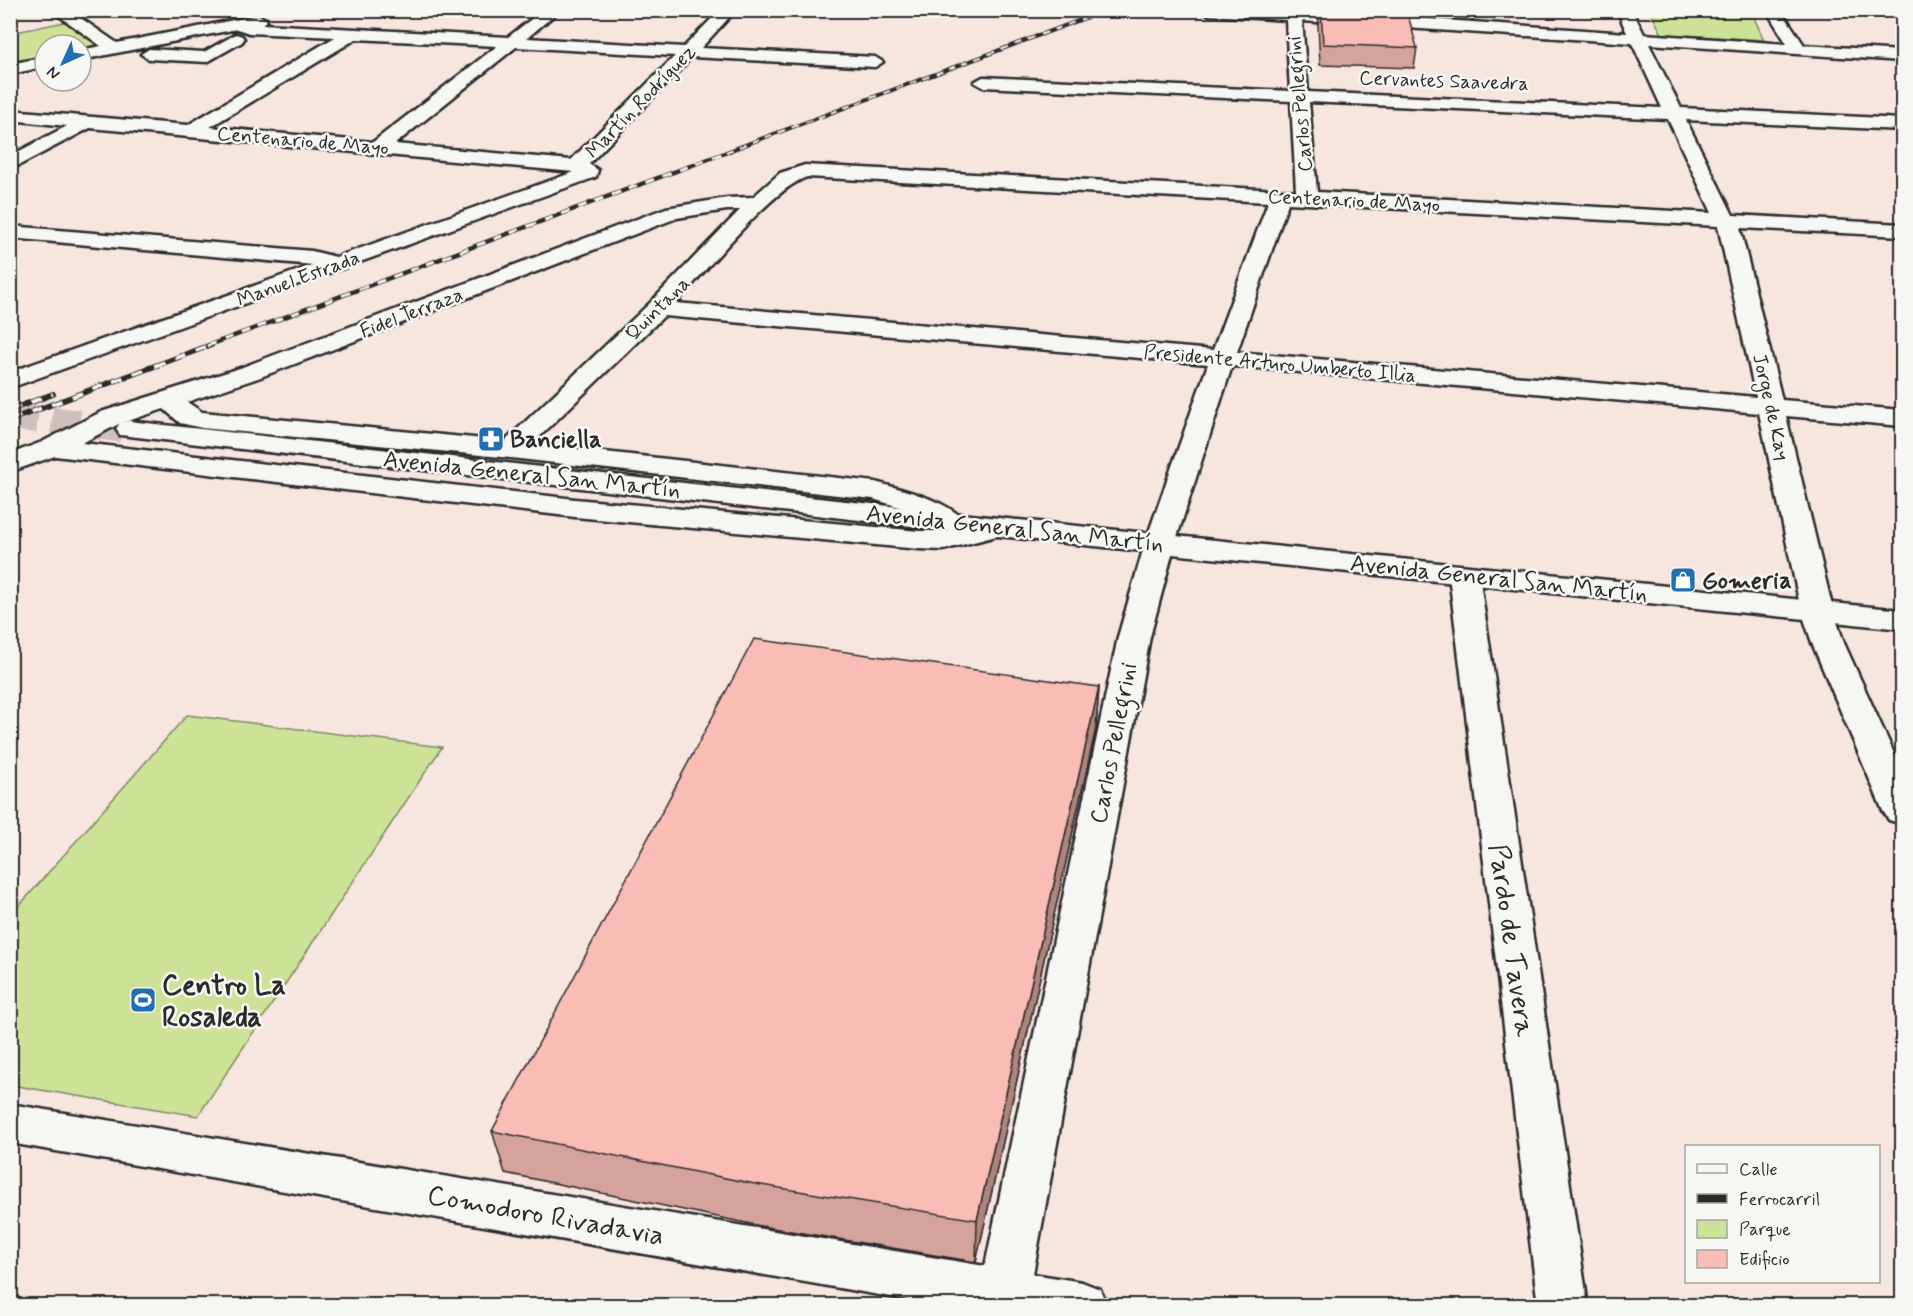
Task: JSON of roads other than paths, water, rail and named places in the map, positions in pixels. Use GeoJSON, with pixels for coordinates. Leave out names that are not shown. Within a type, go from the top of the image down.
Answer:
{"type":"FeatureCollection","features":[{"type":"Feature","properties":{"kind":"street"},"geometry":{"type":"LineString","coordinates":[[58,10],[107,50],[207,57],[237,32],[249,28],[875,62]]}},
{"type":"Feature","properties":{"kind":"street"},"geometry":{"type":"LineString","coordinates":[[379,147],[553,10]]}},
{"type":"Feature","properties":{"kind":"street","name":"Martín Rodríguez"},"geometry":{"type":"LineString","coordinates":[[581,170],[687,51],[729,10]]}},
{"type":"Feature","properties":{"kind":"street"},"geometry":{"type":"LineString","coordinates":[[1209,10],[1293,13],[1902,56]]}},
{"type":"Feature","properties":{"kind":"street","name":"Jorge de Kay"},"geometry":{"type":"LineString","coordinates":[[1624,10],[1727,221],[1773,407],[1817,610],[1828,644],[1902,811]]}},
{"type":"Feature","properties":{"kind":"street"},"geometry":{"type":"LineString","coordinates":[[1773,10],[1799,49]]}},
{"type":"Feature","properties":{"kind":"street"},"geometry":{"type":"LineString","coordinates":[[93,53],[237,32],[295,13]]}},
{"type":"Feature","properties":{"kind":"street","name":"Carlos Pellegrini"},"geometry":{"type":"LineString","coordinates":[[1003,1299],[1134,637],[1160,543],[1222,358],[1294,196],[1302,97],[1295,66],[1293,13]]}},
{"type":"Feature","properties":{"kind":"street"},"geometry":{"type":"LineString","coordinates":[[193,130],[352,34]]}},
{"type":"Feature","properties":{"kind":"street"},"geometry":{"type":"LineString","coordinates":[[10,69],[33,64]]}},
{"type":"Feature","properties":{"kind":"street","name":"Cervantes Saavedra"},"geometry":{"type":"LineString","coordinates":[[983,82],[1902,124]]}},
{"type":"Feature","properties":{"kind":"street","name":"Centenario de Mayo"},"geometry":{"type":"LineString","coordinates":[[10,116],[379,147],[581,170]]}},
{"type":"Feature","properties":{"kind":"street"},"geometry":{"type":"LineString","coordinates":[[10,164],[85,123]]}},
{"type":"Feature","properties":{"kind":"street","name":"Manuel Estrada"},"geometry":{"type":"LineString","coordinates":[[10,381],[340,264],[581,170]]}},
{"type":"Feature","properties":{"kind":"street","name":"Centenario de Mayo"},"geometry":{"type":"LineString","coordinates":[[805,171],[1902,230]]}},
{"type":"Feature","properties":{"kind":"street","name":"Quintana"},"geometry":{"type":"LineString","coordinates":[[511,450],[658,308],[749,203],[787,177],[805,171]]}},
{"type":"Feature","properties":{"kind":"street","name":"Fidel Terraza"},"geometry":{"type":"LineString","coordinates":[[52,448],[85,429],[167,398],[249,374],[673,212],[749,203]]}},
{"type":"Feature","properties":{"kind":"street"},"geometry":{"type":"LineString","coordinates":[[10,232],[312,258],[340,264]]}},
{"type":"Feature","properties":{"kind":"street","name":"Presidente Arturo Umberto Illia"},"geometry":{"type":"LineString","coordinates":[[658,308],[1902,418]]}},
{"type":"Feature","properties":{"kind":"street"},"geometry":{"type":"LineString","coordinates":[[167,398],[189,417],[201,420],[511,450],[874,491],[913,502],[950,522]]}},
{"type":"Feature","properties":{"kind":"street","name":"Avenida General San Martín"},"geometry":{"type":"LineString","coordinates":[[129,429],[950,522],[1902,620]]}},
{"type":"Feature","properties":{"kind":"street"},"geometry":{"type":"LineString","coordinates":[[10,464],[52,448],[575,508],[919,540],[943,541],[998,527]]}},
{"type":"Feature","properties":{"kind":"street","name":"Pardo de Tavera"},"geometry":{"type":"LineString","coordinates":[[1464,575],[1563,1305]]}},
{"type":"Feature","properties":{"kind":"street","name":"Comodoro Rivadavia"},"geometry":{"type":"LineString","coordinates":[[10,1123],[1003,1299],[1082,1305]]}},
{"type":"Feature","properties":{"kind":"tunnel"},"geometry":{"type":"LineString","coordinates":[[10,416],[129,429]]}},
{"type":"Feature","properties":{"kind":"railway"},"geometry":{"type":"LineString","coordinates":[[726,152],[1107,10]]}},
{"type":"Feature","properties":{"kind":"railway"},"geometry":{"type":"LineString","coordinates":[[207,346],[730,151]]}},
{"type":"Feature","properties":{"kind":"railway"},"geometry":{"type":"LineString","coordinates":[[10,420],[211,345]]}},
{"type":"Feature","properties":{"kind":"railway"},"geometry":{"type":"LineString","coordinates":[[10,410],[53,394]]}},
{"type":"Feature","properties":{"kind":"place","name":"Banciella"},"geometry":{"type":"Point","coordinates":[491,439]}},
{"type":"Feature","properties":{"kind":"place","name":"Gomeria"},"geometry":{"type":"Point","coordinates":[1683,580]}},
{"type":"Feature","properties":{"kind":"place","name":"Centro La Rosaleda"},"geometry":{"type":"Point","coordinates":[143,1000]}}]}
